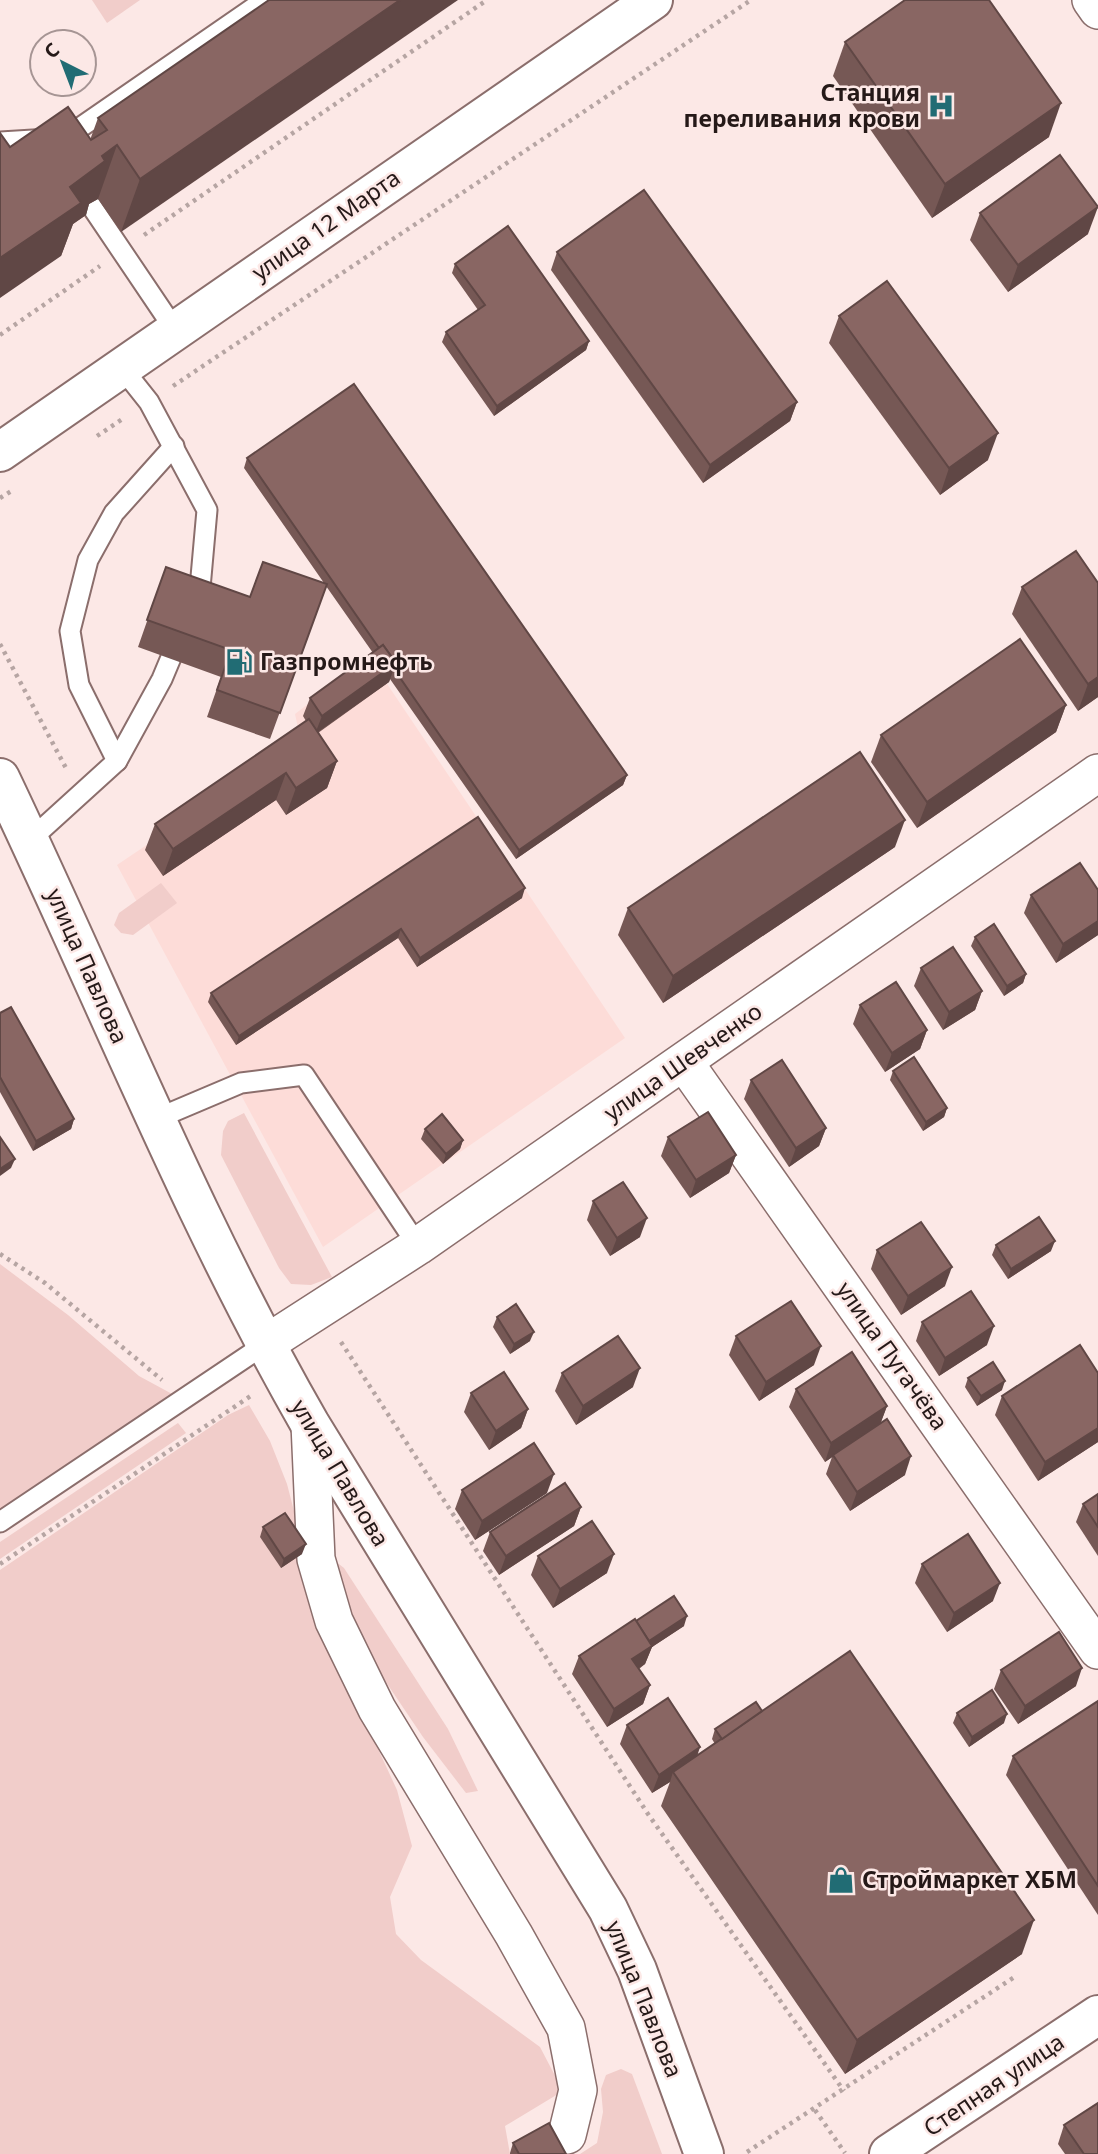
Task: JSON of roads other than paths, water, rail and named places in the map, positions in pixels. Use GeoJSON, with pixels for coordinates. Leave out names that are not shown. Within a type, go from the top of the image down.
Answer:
{"type":"FeatureCollection","features":[{"type":"Feature","properties":{"kind":"main road","name":"улица 12 Марта"},"geometry":{"type":"LineString","coordinates":[[0,452],[653,0]]}},
{"type":"Feature","properties":{"kind":"main road","name":"улица Павлова"},"geometry":{"type":"LineString","coordinates":[[0,778],[156,1119],[264,1345],[608,1909],[637,1970],[704,2154]]}},
{"type":"Feature","properties":{"kind":"main road"},"geometry":{"type":"LineString","coordinates":[[576,1858],[675,2154]]}},
{"type":"Feature","properties":{"kind":"main road","name":"Степная улица"},"geometry":{"type":"LineString","coordinates":[[889,2154],[1098,2015]]}},
{"type":"Feature","properties":{"kind":"street"},"geometry":{"type":"LineString","coordinates":[[1091,0],[1098,10]]}},
{"type":"Feature","properties":{"kind":"street","name":"улица Шевченко"},"geometry":{"type":"LineString","coordinates":[[264,1345],[418,1246],[1098,774]]}},
{"type":"Feature","properties":{"kind":"street","name":"улица Пугачёва"},"geometry":{"type":"LineString","coordinates":[[684,1062],[1098,1650]]}},
{"type":"Feature","properties":{"kind":"street"},"geometry":{"type":"LineString","coordinates":[[310,1424],[316,1559],[334,1621],[377,1709],[514,1935],[566,2028],[578,2090],[567,2135]]}},
{"type":"Feature","properties":{"kind":"lane"},"geometry":{"type":"LineString","coordinates":[[0,142],[65,138],[265,0]]}},
{"type":"Feature","properties":{"kind":"lane"},"geometry":{"type":"LineString","coordinates":[[46,139],[60,159]]}},
{"type":"Feature","properties":{"kind":"lane"},"geometry":{"type":"LineString","coordinates":[[90,204],[175,330]]}},
{"type":"Feature","properties":{"kind":"lane"},"geometry":{"type":"LineString","coordinates":[[30,840],[117,761],[162,679],[200,588],[207,510],[149,402],[122,368]]}},
{"type":"Feature","properties":{"kind":"lane"},"geometry":{"type":"LineString","coordinates":[[117,761],[79,685],[70,631],[88,560],[114,513],[174,446]]}},
{"type":"Feature","properties":{"kind":"lane"},"geometry":{"type":"LineString","coordinates":[[156,1119],[241,1083],[304,1075],[418,1246]]}},
{"type":"Feature","properties":{"kind":"lane"},"geometry":{"type":"LineString","coordinates":[[0,1522],[182,1397],[264,1345]]}},
{"type":"Feature","properties":{"kind":"place","name":"Станция переливания крови"},"geometry":{"type":"Point","coordinates":[941,106]}},
{"type":"Feature","properties":{"kind":"place","name":"Газпромнефть"},"geometry":{"type":"Point","coordinates":[239,662]}},
{"type":"Feature","properties":{"kind":"place","name":"Строймаркет ХБМ"},"geometry":{"type":"Point","coordinates":[841,1880]}}]}
